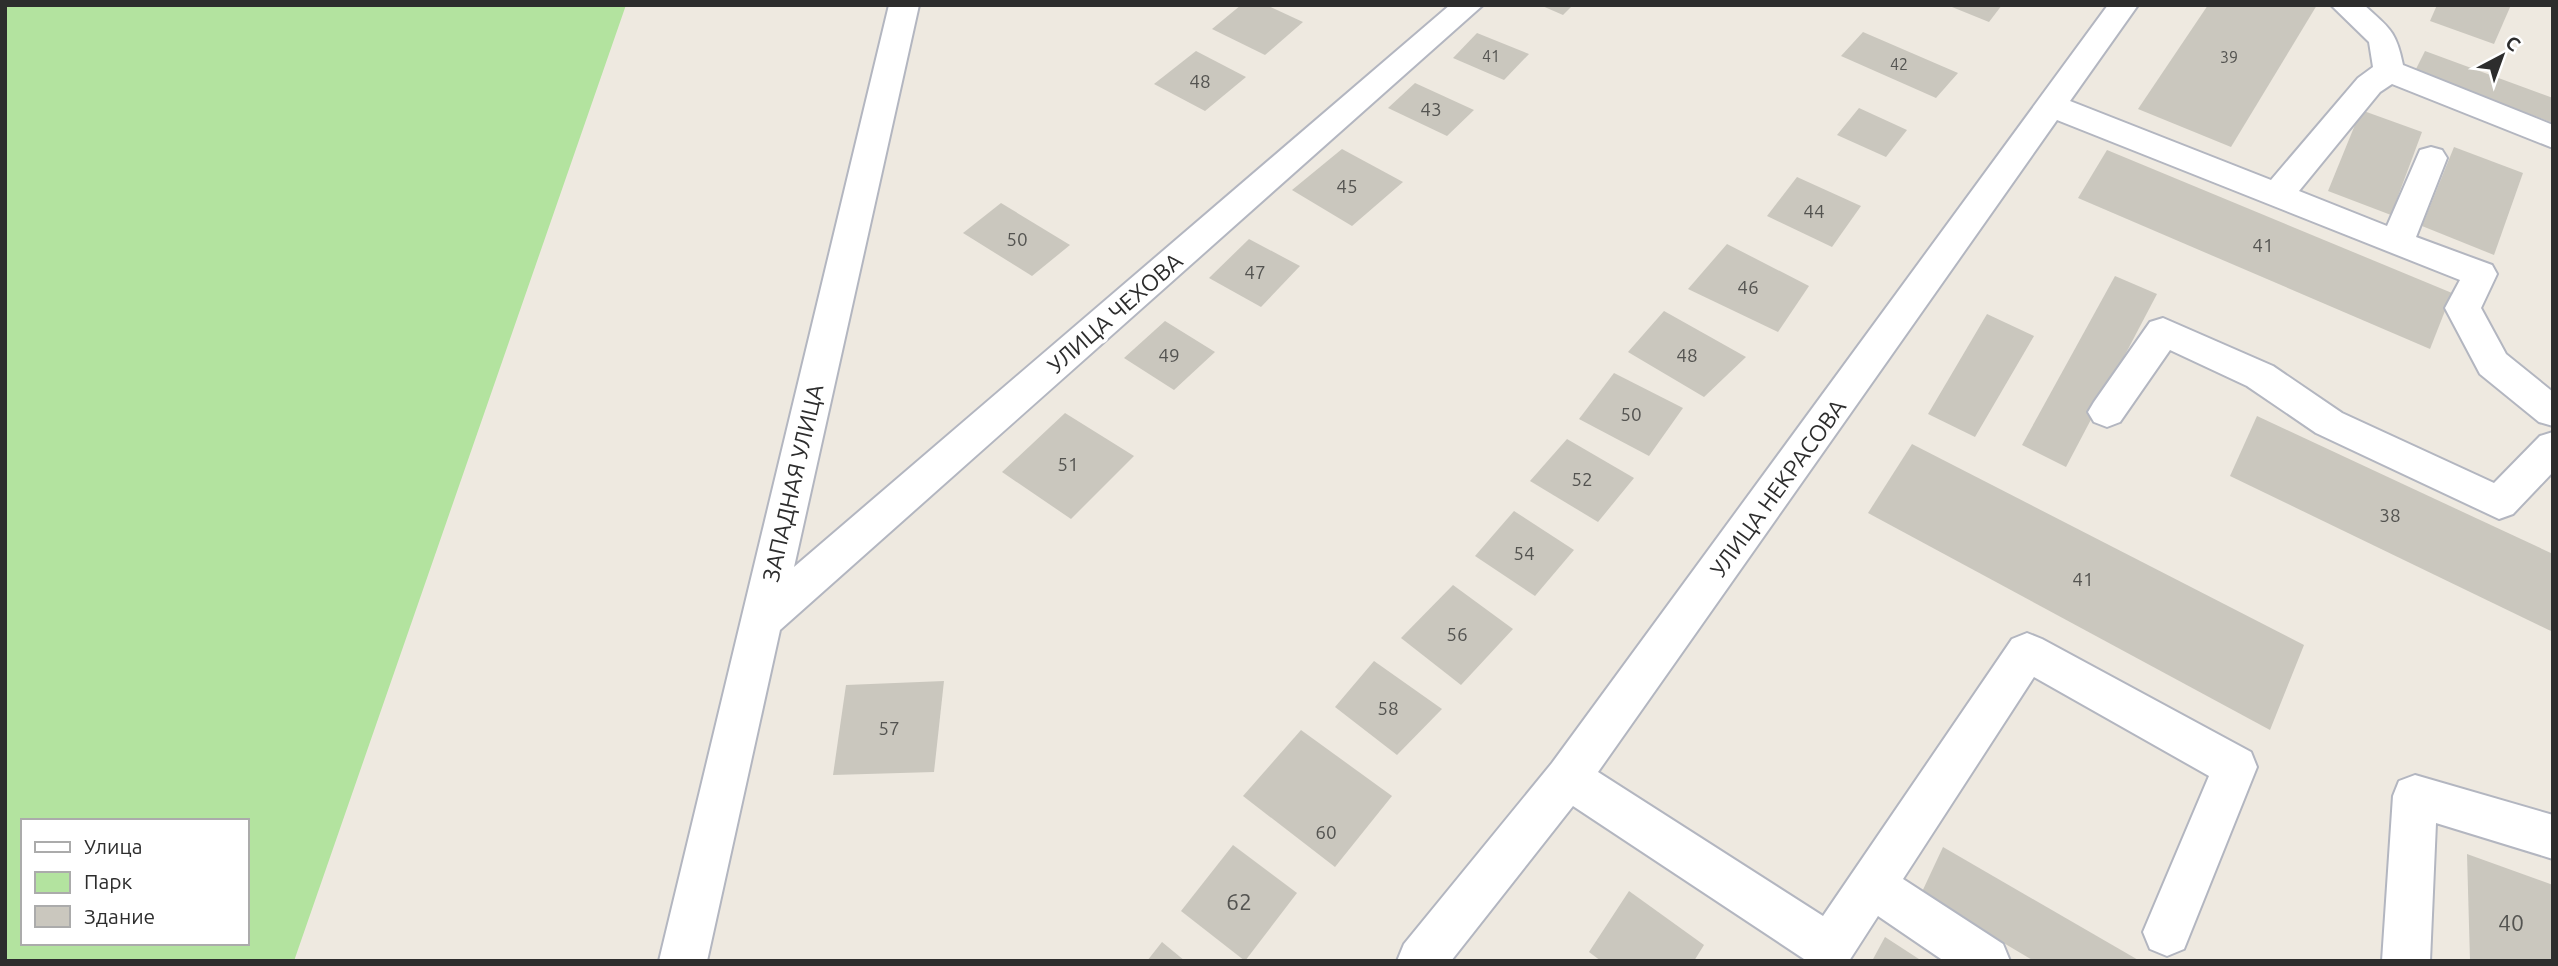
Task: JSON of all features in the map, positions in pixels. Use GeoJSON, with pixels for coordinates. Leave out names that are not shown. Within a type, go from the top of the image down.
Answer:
{"type":"FeatureCollection","features":[{"type":"Feature","properties":{"kind":"street","name":"ЗАПАДНАЯ УЛИЦА"},"geometry":{"type":"LineString","coordinates":[[683,961],[904,5]]}},
{"type":"Feature","properties":{"kind":"street","name":"УЛИЦА ЧЕХОВА"},"geometry":{"type":"LineString","coordinates":[[761,621],[1468,5]]}},
{"type":"Feature","properties":{"kind":"street","name":"УЛИЦА НЕКРАСОВА"},"geometry":{"type":"LineString","coordinates":[[1421,961],[1569,778],[2123,5]]}},
{"type":"Feature","properties":{"kind":"street"},"geometry":{"type":"LineString","coordinates":[[2346,5],[2383,39],[2389,71]]}},
{"type":"Feature","properties":{"kind":"street"},"geometry":{"type":"LineString","coordinates":[[2276,196],[2368,85],[2389,71]]}},
{"type":"Feature","properties":{"kind":"street"},"geometry":{"type":"LineString","coordinates":[[2389,71],[2553,137]]}},
{"type":"Feature","properties":{"kind":"street"},"geometry":{"type":"LineString","coordinates":[[2052,106],[2480,274],[2463,308],[2493,364],[2552,422],[2499,503],[2329,423],[2260,376],[2163,332],[2107,412]]}},
{"type":"Feature","properties":{"kind":"street"},"geometry":{"type":"LineString","coordinates":[[2398,243],[2431,158]]}},
{"type":"Feature","properties":{"kind":"street"},"geometry":{"type":"LineString","coordinates":[[1569,778],[1830,948],[2026,652],[2235,767],[2167,932]]}},
{"type":"Feature","properties":{"kind":"street"},"geometry":{"type":"LineString","coordinates":[[2406,961],[2415,796],[2553,837]]}},
{"type":"Feature","properties":{"kind":"street"},"geometry":{"type":"LineString","coordinates":[[1872,885],[1986,961]]}},
{"type":"Feature","properties":{"kind":"green space"},"geometry":{"type":"Polygon","coordinates":[[[5,5],[626,5],[294,961],[5,961],[5,5]]]}},
{"type":"Feature","properties":{"kind":"building"},"geometry":{"type":"Polygon","coordinates":[[[1241,5],[1266,5],[1303,22],[1265,55],[1212,29],[1241,5]]]}},
{"type":"Feature","properties":{"kind":"building"},"geometry":{"type":"Polygon","coordinates":[[[1540,5],[1573,5],[1563,15],[1540,5]]]}},
{"type":"Feature","properties":{"kind":"building"},"geometry":{"type":"Polygon","coordinates":[[[1947,5],[2002,5],[1989,22],[1947,5]]]}},
{"type":"Feature","properties":{"kind":"building"},"geometry":{"type":"Polygon","coordinates":[[[2208,5],[2317,5],[2231,147],[2138,109],[2208,5]]]}},
{"type":"Feature","properties":{"kind":"building"},"geometry":{"type":"Polygon","coordinates":[[[2437,5],[2511,5],[2494,44],[2430,21],[2437,5]]]}},
{"type":"Feature","properties":{"kind":"building"},"geometry":{"type":"Polygon","coordinates":[[[1863,32],[1958,73],[1936,98],[1841,56],[1863,32]]]}},
{"type":"Feature","properties":{"kind":"building"},"geometry":{"type":"Polygon","coordinates":[[[1477,33],[1529,54],[1504,80],[1453,58],[1477,33]]]}},
{"type":"Feature","properties":{"kind":"building"},"geometry":{"type":"Polygon","coordinates":[[[1196,51],[1246,77],[1205,111],[1154,84],[1196,51]]]}},
{"type":"Feature","properties":{"kind":"building"},"geometry":{"type":"Polygon","coordinates":[[[2425,51],[2553,98],[2553,123],[2415,71],[2425,51]]]}},
{"type":"Feature","properties":{"kind":"building"},"geometry":{"type":"Polygon","coordinates":[[[1415,83],[1474,110],[1447,136],[1388,108],[1415,83]]]}},
{"type":"Feature","properties":{"kind":"building"},"geometry":{"type":"Polygon","coordinates":[[[1859,108],[1907,130],[1886,157],[1837,135],[1859,108]]]}},
{"type":"Feature","properties":{"kind":"building"},"geometry":{"type":"Polygon","coordinates":[[[2361,110],[2422,132],[2391,215],[2328,191],[2361,110]]]}},
{"type":"Feature","properties":{"kind":"building"},"geometry":{"type":"Polygon","coordinates":[[[2454,147],[2523,173],[2494,255],[2422,226],[2454,147]]]}},
{"type":"Feature","properties":{"kind":"building"},"geometry":{"type":"Polygon","coordinates":[[[1342,149],[1403,182],[1352,226],[1292,190],[1342,149]]]}},
{"type":"Feature","properties":{"kind":"building"},"geometry":{"type":"Polygon","coordinates":[[[2107,150],[2452,293],[2430,349],[2078,198],[2107,150]]]}},
{"type":"Feature","properties":{"kind":"building"},"geometry":{"type":"Polygon","coordinates":[[[1797,177],[1861,206],[1832,247],[1767,216],[1797,177]]]}},
{"type":"Feature","properties":{"kind":"building"},"geometry":{"type":"Polygon","coordinates":[[[1001,203],[1070,245],[1032,276],[963,233],[1001,203]]]}},
{"type":"Feature","properties":{"kind":"building"},"geometry":{"type":"Polygon","coordinates":[[[1249,239],[1300,266],[1261,307],[1209,278],[1249,239]]]}},
{"type":"Feature","properties":{"kind":"building"},"geometry":{"type":"Polygon","coordinates":[[[1727,244],[1809,286],[1778,332],[1688,289],[1727,244]]]}},
{"type":"Feature","properties":{"kind":"building"},"geometry":{"type":"Polygon","coordinates":[[[2115,276],[2157,294],[2066,467],[2022,445],[2115,276]]]}},
{"type":"Feature","properties":{"kind":"building"},"geometry":{"type":"Polygon","coordinates":[[[1664,311],[1746,357],[1704,397],[1628,352],[1664,311]]]}},
{"type":"Feature","properties":{"kind":"building"},"geometry":{"type":"Polygon","coordinates":[[[1987,314],[2034,336],[1975,437],[1928,414],[1987,314]]]}},
{"type":"Feature","properties":{"kind":"building"},"geometry":{"type":"Polygon","coordinates":[[[1165,321],[1215,352],[1174,390],[1124,358],[1165,321]]]}},
{"type":"Feature","properties":{"kind":"building"},"geometry":{"type":"Polygon","coordinates":[[[1614,373],[1683,408],[1649,456],[1579,419],[1614,373]]]}},
{"type":"Feature","properties":{"kind":"building"},"geometry":{"type":"Polygon","coordinates":[[[1065,413],[1134,456],[1071,519],[1002,472],[1065,413]]]}},
{"type":"Feature","properties":{"kind":"building"},"geometry":{"type":"Polygon","coordinates":[[[2257,416],[2553,554],[2553,632],[2230,476],[2257,416]]]}},
{"type":"Feature","properties":{"kind":"building"},"geometry":{"type":"Polygon","coordinates":[[[1567,439],[1634,478],[1598,522],[1530,481],[1567,439]]]}},
{"type":"Feature","properties":{"kind":"building"},"geometry":{"type":"Polygon","coordinates":[[[1912,444],[2304,645],[2270,730],[1868,513],[1912,444]]]}},
{"type":"Feature","properties":{"kind":"building"},"geometry":{"type":"Polygon","coordinates":[[[1514,511],[1574,550],[1535,596],[1475,556],[1514,511]]]}},
{"type":"Feature","properties":{"kind":"building"},"geometry":{"type":"Polygon","coordinates":[[[1453,585],[1513,629],[1461,685],[1401,638],[1453,585]]]}},
{"type":"Feature","properties":{"kind":"building"},"geometry":{"type":"Polygon","coordinates":[[[1374,661],[1442,709],[1397,755],[1335,707],[1374,661]]]}},
{"type":"Feature","properties":{"kind":"building"},"geometry":{"type":"Polygon","coordinates":[[[944,681],[934,772],[833,775],[846,685],[944,681]]]}},
{"type":"Feature","properties":{"kind":"building"},"geometry":{"type":"Polygon","coordinates":[[[1301,730],[1392,796],[1335,867],[1243,796],[1301,730]]]}},
{"type":"Feature","properties":{"kind":"building"},"geometry":{"type":"Polygon","coordinates":[[[1233,845],[1297,893],[1245,961],[1181,911],[1233,845]]]}},
{"type":"Feature","properties":{"kind":"building"},"geometry":{"type":"Polygon","coordinates":[[[1943,847],[2140,961],[2034,961],[1921,894],[1943,847]]]}},
{"type":"Feature","properties":{"kind":"building"},"geometry":{"type":"Polygon","coordinates":[[[2467,854],[2553,885],[2553,961],[2470,961],[2467,854]]]}},
{"type":"Feature","properties":{"kind":"building"},"geometry":{"type":"Polygon","coordinates":[[[1629,891],[1704,945],[1694,961],[1601,961],[1589,952],[1629,891]]]}},
{"type":"Feature","properties":{"kind":"building"},"geometry":{"type":"Polygon","coordinates":[[[1885,937],[1922,961],[1872,961],[1885,937]]]}},
{"type":"Feature","properties":{"kind":"building"},"geometry":{"type":"Polygon","coordinates":[[[1162,942],[1185,961],[1147,961],[1162,942]]]}}]}
